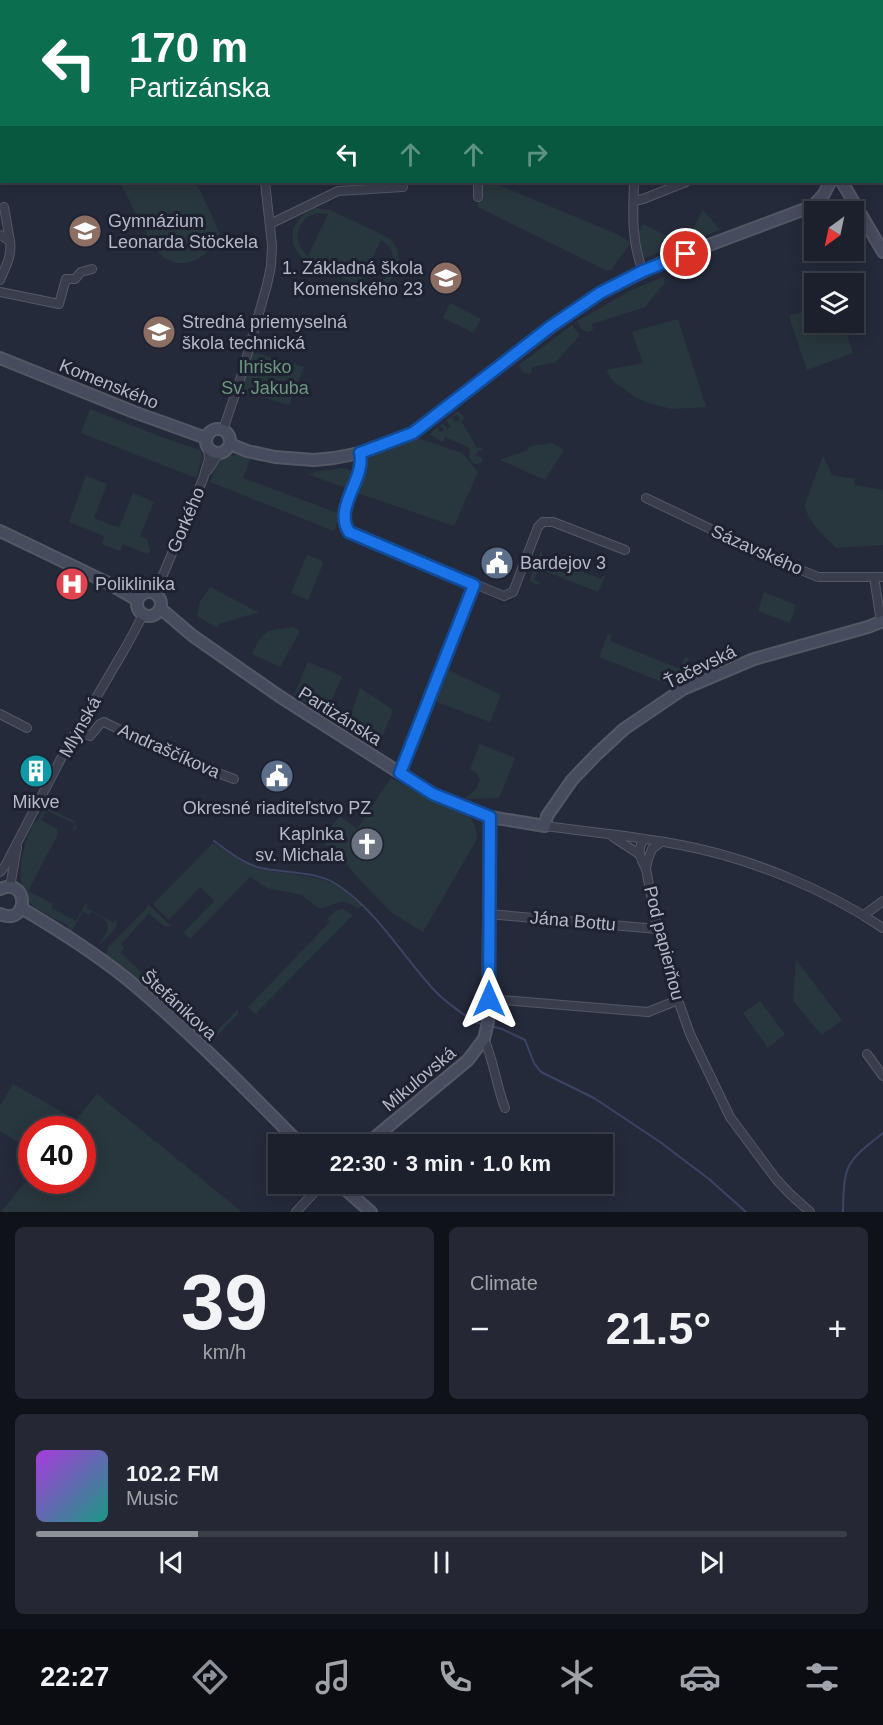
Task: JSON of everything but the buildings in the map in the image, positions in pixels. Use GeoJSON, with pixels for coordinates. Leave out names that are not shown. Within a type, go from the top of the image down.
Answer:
{"type":"FeatureCollection","features":[{"type":"Feature","properties":{"kind":"street"},"geometry":{"type":"LineString","coordinates":[[223,430],[241,377],[271,266],[272,245],[265,183]]}},
{"type":"Feature","properties":{"kind":"street"},"geometry":{"type":"LineString","coordinates":[[478,183],[478,197]]}},
{"type":"Feature","properties":{"kind":"street"},"geometry":{"type":"LineString","coordinates":[[634,183],[634,237],[643,271]]}},
{"type":"Feature","properties":{"kind":"street"},"geometry":{"type":"LineString","coordinates":[[633,201],[683,183]]}},
{"type":"Feature","properties":{"kind":"street"},"geometry":{"type":"LineString","coordinates":[[818,201],[830,183]]}},
{"type":"Feature","properties":{"kind":"street"},"geometry":{"type":"LineString","coordinates":[[843,183],[883,252]]}},
{"type":"Feature","properties":{"kind":"street"},"geometry":{"type":"LineString","coordinates":[[270,224],[338,191],[403,187]]}},
{"type":"Feature","properties":{"kind":"street"},"geometry":{"type":"LineString","coordinates":[[0,280],[11,254],[4,207]]}},
{"type":"Feature","properties":{"kind":"street"},"geometry":{"type":"LineString","coordinates":[[230,444],[256,453],[294,460],[314,460],[360,453],[413,433],[574,310],[600,293],[643,271],[804,209]]}},
{"type":"Feature","properties":{"kind":"street"},"geometry":{"type":"LineString","coordinates":[[0,236],[10,241]]}},
{"type":"Feature","properties":{"kind":"street"},"geometry":{"type":"LineString","coordinates":[[0,291],[58,304],[66,279],[75,279],[81,272],[92,269]]}},
{"type":"Feature","properties":{"kind":"street","name":"Komenského"},"geometry":{"type":"LineString","coordinates":[[0,358],[143,416],[211,447]]}},
{"type":"Feature","properties":{"kind":"street"},"geometry":{"type":"LineString","coordinates":[[212,430],[223,430],[230,444],[226,450],[211,447],[212,430]]}},
{"type":"Feature","properties":{"kind":"street","name":"Gorkého"},"geometry":{"type":"LineString","coordinates":[[155,594],[203,479],[211,447]]}},
{"type":"Feature","properties":{"kind":"street"},"geometry":{"type":"LineString","coordinates":[[360,453],[362,461],[360,472],[345,514],[346,527],[353,535],[504,596],[513,592],[538,527],[543,522],[553,522],[625,550]]}},
{"type":"Feature","properties":{"kind":"street","name":"Sázavského"},"geometry":{"type":"LineString","coordinates":[[646,498],[767,556],[818,577],[883,577]]}},
{"type":"Feature","properties":{"kind":"street"},"geometry":{"type":"LineString","coordinates":[[0,531],[106,582],[137,600]]}},
{"type":"Feature","properties":{"kind":"street"},"geometry":{"type":"LineString","coordinates":[[874,577],[882,621]]}},
{"type":"Feature","properties":{"kind":"street"},"geometry":{"type":"LineString","coordinates":[[400,773],[474,585]]}},
{"type":"Feature","properties":{"kind":"street"},"geometry":{"type":"LineString","coordinates":[[147,592],[155,594],[160,600],[160,608],[153,615],[143,615],[138,610],[137,600],[147,592]]}},
{"type":"Feature","properties":{"kind":"street","name":"Partizánska"},"geometry":{"type":"LineString","coordinates":[[160,608],[193,636],[285,700],[433,794],[490,817],[661,842]]}},
{"type":"Feature","properties":{"kind":"street","name":"Mlynská"},"geometry":{"type":"LineString","coordinates":[[0,872],[143,615]]}},
{"type":"Feature","properties":{"kind":"street","name":"Ťačevská"},"geometry":{"type":"LineString","coordinates":[[545,826],[547,816],[572,780],[597,754],[624,729],[683,689],[754,659],[882,621]]}},
{"type":"Feature","properties":{"kind":"street"},"geometry":{"type":"LineString","coordinates":[[0,714],[27,728]]}},
{"type":"Feature","properties":{"kind":"street","name":"Andraščíkova"},"geometry":{"type":"LineString","coordinates":[[77,730],[90,736],[104,722],[180,759],[234,779]]}},
{"type":"Feature","properties":{"kind":"street"},"geometry":{"type":"LineString","coordinates":[[490,817],[489,999],[488,1022],[484,1039],[491,1054],[505,1108]]}},
{"type":"Feature","properties":{"kind":"street"},"geometry":{"type":"LineString","coordinates":[[606,834],[639,854]]}},
{"type":"Feature","properties":{"kind":"street","name":"Mlynská"},"geometry":{"type":"LineString","coordinates":[[5,888],[19,840]]}},
{"type":"Feature","properties":{"kind":"street"},"geometry":{"type":"LineString","coordinates":[[643,840],[639,854],[646,869]]}},
{"type":"Feature","properties":{"kind":"street"},"geometry":{"type":"LineString","coordinates":[[661,842],[682,845],[782,874],[852,908],[883,928]]}},
{"type":"Feature","properties":{"kind":"street","name":"Pod papierňou"},"geometry":{"type":"LineString","coordinates":[[661,842],[652,849],[646,869],[668,972],[690,1034],[730,1117],[776,1179],[810,1212]]}},
{"type":"Feature","properties":{"kind":"street"},"geometry":{"type":"LineString","coordinates":[[0,914],[12,916],[21,908],[23,897],[20,892],[5,888]]}},
{"type":"Feature","properties":{"kind":"street"},"geometry":{"type":"LineString","coordinates":[[864,915],[883,901]]}},
{"type":"Feature","properties":{"kind":"street","name":"Štefánikova"},"geometry":{"type":"LineString","coordinates":[[21,908],[54,928],[137,987],[200,1044],[290,1134]]}},
{"type":"Feature","properties":{"kind":"street","name":"Jána Bottu"},"geometry":{"type":"LineString","coordinates":[[489,914],[657,929]]}},
{"type":"Feature","properties":{"kind":"street"},"geometry":{"type":"LineString","coordinates":[[489,999],[648,1012],[678,1000]]}},
{"type":"Feature","properties":{"kind":"street","name":"Mikulovská"},"geometry":{"type":"LineString","coordinates":[[379,1134],[468,1060],[484,1039]]}},
{"type":"Feature","properties":{"kind":"street"},"geometry":{"type":"LineString","coordinates":[[867,1054],[883,1076]]}},
{"type":"Feature","properties":{"kind":"street"},"geometry":{"type":"LineString","coordinates":[[296,1212],[313,1194]]}},
{"type":"Feature","properties":{"kind":"street"},"geometry":{"type":"LineString","coordinates":[[350,1194],[371,1212]]}},
{"type":"Feature","properties":{"kind":"green space"},"geometry":{"type":"Polygon","coordinates":[[[121,183],[196,183],[223,240],[196,260],[186,263],[176,263],[164,258],[153,247],[121,183]]]}},
{"type":"Feature","properties":{"kind":"green space"},"geometry":{"type":"Polygon","coordinates":[[[478,183],[493,183],[631,242],[611,270],[607,271],[478,207],[478,183]]]}},
{"type":"Feature","properties":{"kind":"green space"},"geometry":{"type":"Polygon","coordinates":[[[315,208],[330,210],[392,241],[399,260],[392,279],[379,288],[363,288],[302,258],[293,245],[293,229],[301,216],[315,208]],[[319,213],[305,219],[299,230],[299,243],[308,256],[328,214],[319,213]],[[381,240],[361,281],[371,283],[380,281],[392,270],[393,255],[389,247],[381,240]]]}},
{"type":"Feature","properties":{"kind":"green space"},"geometry":{"type":"Polygon","coordinates":[[[703,210],[720,230],[686,242],[703,210]]]}},
{"type":"Feature","properties":{"kind":"green space"},"geometry":{"type":"Polygon","coordinates":[[[643,224],[665,235],[666,249],[643,259],[636,235],[643,224]]]}},
{"type":"Feature","properties":{"kind":"green space"},"geometry":{"type":"Polygon","coordinates":[[[663,277],[665,282],[645,307],[592,324],[593,330],[588,332],[582,329],[577,321],[632,290],[663,277]]]}},
{"type":"Feature","properties":{"kind":"green space"},"geometry":{"type":"Polygon","coordinates":[[[450,303],[481,319],[474,333],[443,318],[450,303]]]}},
{"type":"Feature","properties":{"kind":"green space"},"geometry":{"type":"Polygon","coordinates":[[[804,311],[804,333],[846,333],[853,353],[807,370],[789,316],[804,311]]]}},
{"type":"Feature","properties":{"kind":"green space"},"geometry":{"type":"Polygon","coordinates":[[[678,319],[706,407],[672,409],[648,403],[614,382],[606,370],[643,363],[632,332],[678,319]]]}},
{"type":"Feature","properties":{"kind":"green space"},"geometry":{"type":"Polygon","coordinates":[[[572,325],[579,336],[556,362],[532,367],[530,374],[524,373],[519,365],[572,325]]]}},
{"type":"Feature","properties":{"kind":"green space","name":"Ihrisko Sv. Jakuba"},"geometry":{"type":"Polygon","coordinates":[[[248,351],[304,367],[289,405],[236,390],[248,351]]]}},
{"type":"Feature","properties":{"kind":"green space"},"geometry":{"type":"Polygon","coordinates":[[[90,409],[200,450],[203,457],[196,478],[81,433],[90,409]]]}},
{"type":"Feature","properties":{"kind":"green space"},"geometry":{"type":"Polygon","coordinates":[[[458,411],[465,418],[461,421],[477,448],[481,447],[483,451],[478,451],[476,456],[482,457],[481,463],[474,464],[469,457],[470,448],[445,437],[443,442],[430,435],[437,427],[440,432],[444,430],[440,425],[443,423],[447,429],[451,427],[446,420],[452,416],[455,422],[460,420],[457,415],[454,417],[453,415],[458,411]]]}},
{"type":"Feature","properties":{"kind":"green space"},"geometry":{"type":"Polygon","coordinates":[[[413,433],[421,439],[462,453],[478,472],[454,526],[352,491],[360,453],[413,433]]]}},
{"type":"Feature","properties":{"kind":"green space"},"geometry":{"type":"Polygon","coordinates":[[[552,443],[564,450],[545,480],[500,460],[538,444],[552,443]]]}},
{"type":"Feature","properties":{"kind":"green space"},"geometry":{"type":"Polygon","coordinates":[[[236,455],[250,459],[243,478],[340,514],[334,531],[210,482],[223,457],[236,455]]]}},
{"type":"Feature","properties":{"kind":"green space"},"geometry":{"type":"Polygon","coordinates":[[[823,456],[832,475],[855,479],[855,485],[883,490],[883,545],[836,548],[812,522],[805,504],[823,456]]]}},
{"type":"Feature","properties":{"kind":"green space"},"geometry":{"type":"Polygon","coordinates":[[[346,468],[352,474],[346,488],[308,473],[313,474],[313,472],[346,468]]]}},
{"type":"Feature","properties":{"kind":"green space"},"geometry":{"type":"Polygon","coordinates":[[[86,476],[107,484],[94,518],[119,528],[133,493],[154,502],[140,536],[147,539],[150,551],[148,554],[123,544],[120,551],[102,544],[104,536],[69,522],[86,476]]]}},
{"type":"Feature","properties":{"kind":"green space"},"geometry":{"type":"Polygon","coordinates":[[[541,551],[542,556],[601,579],[605,576],[598,592],[539,569],[534,580],[540,582],[539,585],[529,581],[541,551]]]}},
{"type":"Feature","properties":{"kind":"green space"},"geometry":{"type":"Polygon","coordinates":[[[307,555],[322,561],[323,564],[308,600],[291,593],[307,555]]]}},
{"type":"Feature","properties":{"kind":"green space"},"geometry":{"type":"Polygon","coordinates":[[[210,587],[260,613],[220,623],[217,628],[197,616],[200,602],[210,587]]]}},
{"type":"Feature","properties":{"kind":"green space"},"geometry":{"type":"Polygon","coordinates":[[[764,592],[796,605],[790,623],[758,611],[764,592]]]}},
{"type":"Feature","properties":{"kind":"green space"},"geometry":{"type":"Polygon","coordinates":[[[293,627],[300,631],[280,667],[252,654],[260,639],[267,632],[293,627]]]}},
{"type":"Feature","properties":{"kind":"green space"},"geometry":{"type":"Polygon","coordinates":[[[608,634],[611,635],[610,641],[680,669],[685,657],[689,658],[682,676],[667,684],[599,657],[608,634]]]}},
{"type":"Feature","properties":{"kind":"green space"},"geometry":{"type":"Polygon","coordinates":[[[308,662],[342,676],[325,715],[294,695],[308,662]]]}},
{"type":"Feature","properties":{"kind":"green space"},"geometry":{"type":"Polygon","coordinates":[[[442,667],[501,695],[490,722],[429,699],[442,667]]]}},
{"type":"Feature","properties":{"kind":"green space"},"geometry":{"type":"Polygon","coordinates":[[[360,688],[393,710],[377,749],[346,728],[360,688]]]}},
{"type":"Feature","properties":{"kind":"green space"},"geometry":{"type":"Polygon","coordinates":[[[480,744],[515,758],[499,798],[465,799],[477,788],[480,780],[477,773],[470,769],[480,744]]]}},
{"type":"Feature","properties":{"kind":"green space"},"geometry":{"type":"Polygon","coordinates":[[[391,778],[425,797],[466,814],[475,828],[477,839],[423,932],[392,913],[344,861],[323,842],[323,837],[340,816],[357,829],[391,778]]]}},
{"type":"Feature","properties":{"kind":"green space"},"geometry":{"type":"Polygon","coordinates":[[[44,809],[50,809],[74,821],[77,828],[74,831],[75,824],[46,810],[41,820],[57,829],[58,834],[28,891],[53,904],[51,908],[76,921],[86,903],[88,905],[86,908],[114,923],[116,919],[114,930],[98,946],[108,930],[104,919],[91,912],[89,915],[83,911],[71,932],[68,926],[32,905],[24,892],[21,871],[24,850],[35,821],[37,822],[44,809]]]}},
{"type":"Feature","properties":{"kind":"green space"},"geometry":{"type":"Polygon","coordinates":[[[213,843],[246,864],[267,870],[314,877],[332,883],[362,906],[358,909],[347,903],[339,902],[320,908],[302,895],[267,888],[250,877],[190,939],[183,933],[214,901],[213,899],[200,887],[169,920],[153,904],[213,843]]]}},
{"type":"Feature","properties":{"kind":"green space"},"geometry":{"type":"Polygon","coordinates":[[[148,904],[171,926],[165,927],[149,913],[121,944],[124,948],[121,953],[166,996],[170,993],[169,998],[189,1018],[194,1015],[192,1021],[205,1033],[210,1029],[215,1033],[238,1009],[238,1014],[214,1039],[203,1039],[159,997],[106,956],[108,947],[146,909],[148,904]]]}},
{"type":"Feature","properties":{"kind":"green space"},"geometry":{"type":"Polygon","coordinates":[[[343,909],[353,915],[255,1014],[248,1007],[330,922],[327,919],[336,911],[343,909]]]}},
{"type":"Feature","properties":{"kind":"green space"},"geometry":{"type":"Polygon","coordinates":[[[796,960],[842,1020],[822,1035],[793,1001],[796,960]]]}},
{"type":"Feature","properties":{"kind":"green space"},"geometry":{"type":"Polygon","coordinates":[[[760,1001],[785,1034],[768,1048],[743,1013],[760,1001]]]}},
{"type":"Feature","properties":{"kind":"green space"},"geometry":{"type":"Polygon","coordinates":[[[13,1084],[69,1116],[18,1116],[18,1142],[0,1131],[0,1106],[13,1084]]]}},
{"type":"Feature","properties":{"kind":"green space"},"geometry":{"type":"Polygon","coordinates":[[[97,1094],[242,1212],[1,1212],[18,1191],[18,1194],[96,1194],[96,1116],[79,1116],[97,1094]]]}},
{"type":"Feature","properties":{"kind":"waterway"},"geometry":{"type":"LineString","coordinates":[[214,841],[248,864],[270,870],[319,877],[336,884],[377,920],[439,995],[474,1022],[481,1024]]}},
{"type":"Feature","properties":{"kind":"waterway"},"geometry":{"type":"LineString","coordinates":[[494,1027],[525,1040],[534,1063],[541,1072],[594,1098],[660,1142],[709,1179],[746,1212]]}},
{"type":"Feature","properties":{"kind":"waterway"},"geometry":{"type":"LineString","coordinates":[[843,1212],[844,1184],[849,1166],[861,1151],[883,1133]]}},
{"type":"Feature","properties":{"kind":"place","name":"Gymnázium Leonarda Stöckela"},"geometry":{"type":"Point","coordinates":[85,231]}},
{"type":"Feature","properties":{"kind":"place","name":"1. Základná škola Komenského 23"},"geometry":{"type":"Point","coordinates":[446,278]}},
{"type":"Feature","properties":{"kind":"place","name":"Stredná priemyselná škola technická"},"geometry":{"type":"Point","coordinates":[159,332]}},
{"type":"Feature","properties":{"kind":"place","name":"Bardejov 3"},"geometry":{"type":"Point","coordinates":[497,563]}},
{"type":"Feature","properties":{"kind":"place","name":"Poliklinika"},"geometry":{"type":"Point","coordinates":[72,584]}},
{"type":"Feature","properties":{"kind":"place","name":"Mikve"},"geometry":{"type":"Point","coordinates":[36,771]}},
{"type":"Feature","properties":{"kind":"place","name":"Okresné riaditeľstvo PZ"},"geometry":{"type":"Point","coordinates":[277,776]}},
{"type":"Feature","properties":{"kind":"place","name":"Kaplnka sv. Michala"},"geometry":{"type":"Point","coordinates":[367,844]}},
{"type":"Feature","properties":{"kind":"route"},"geometry":{"type":"LineString","coordinates":[[489,999],[490,817],[433,794],[400,773],[474,585],[349,532],[345,520],[346,506],[360,472],[362,461],[360,453],[413,433],[550,327],[600,293],[643,271],[686,254]]}}]}
